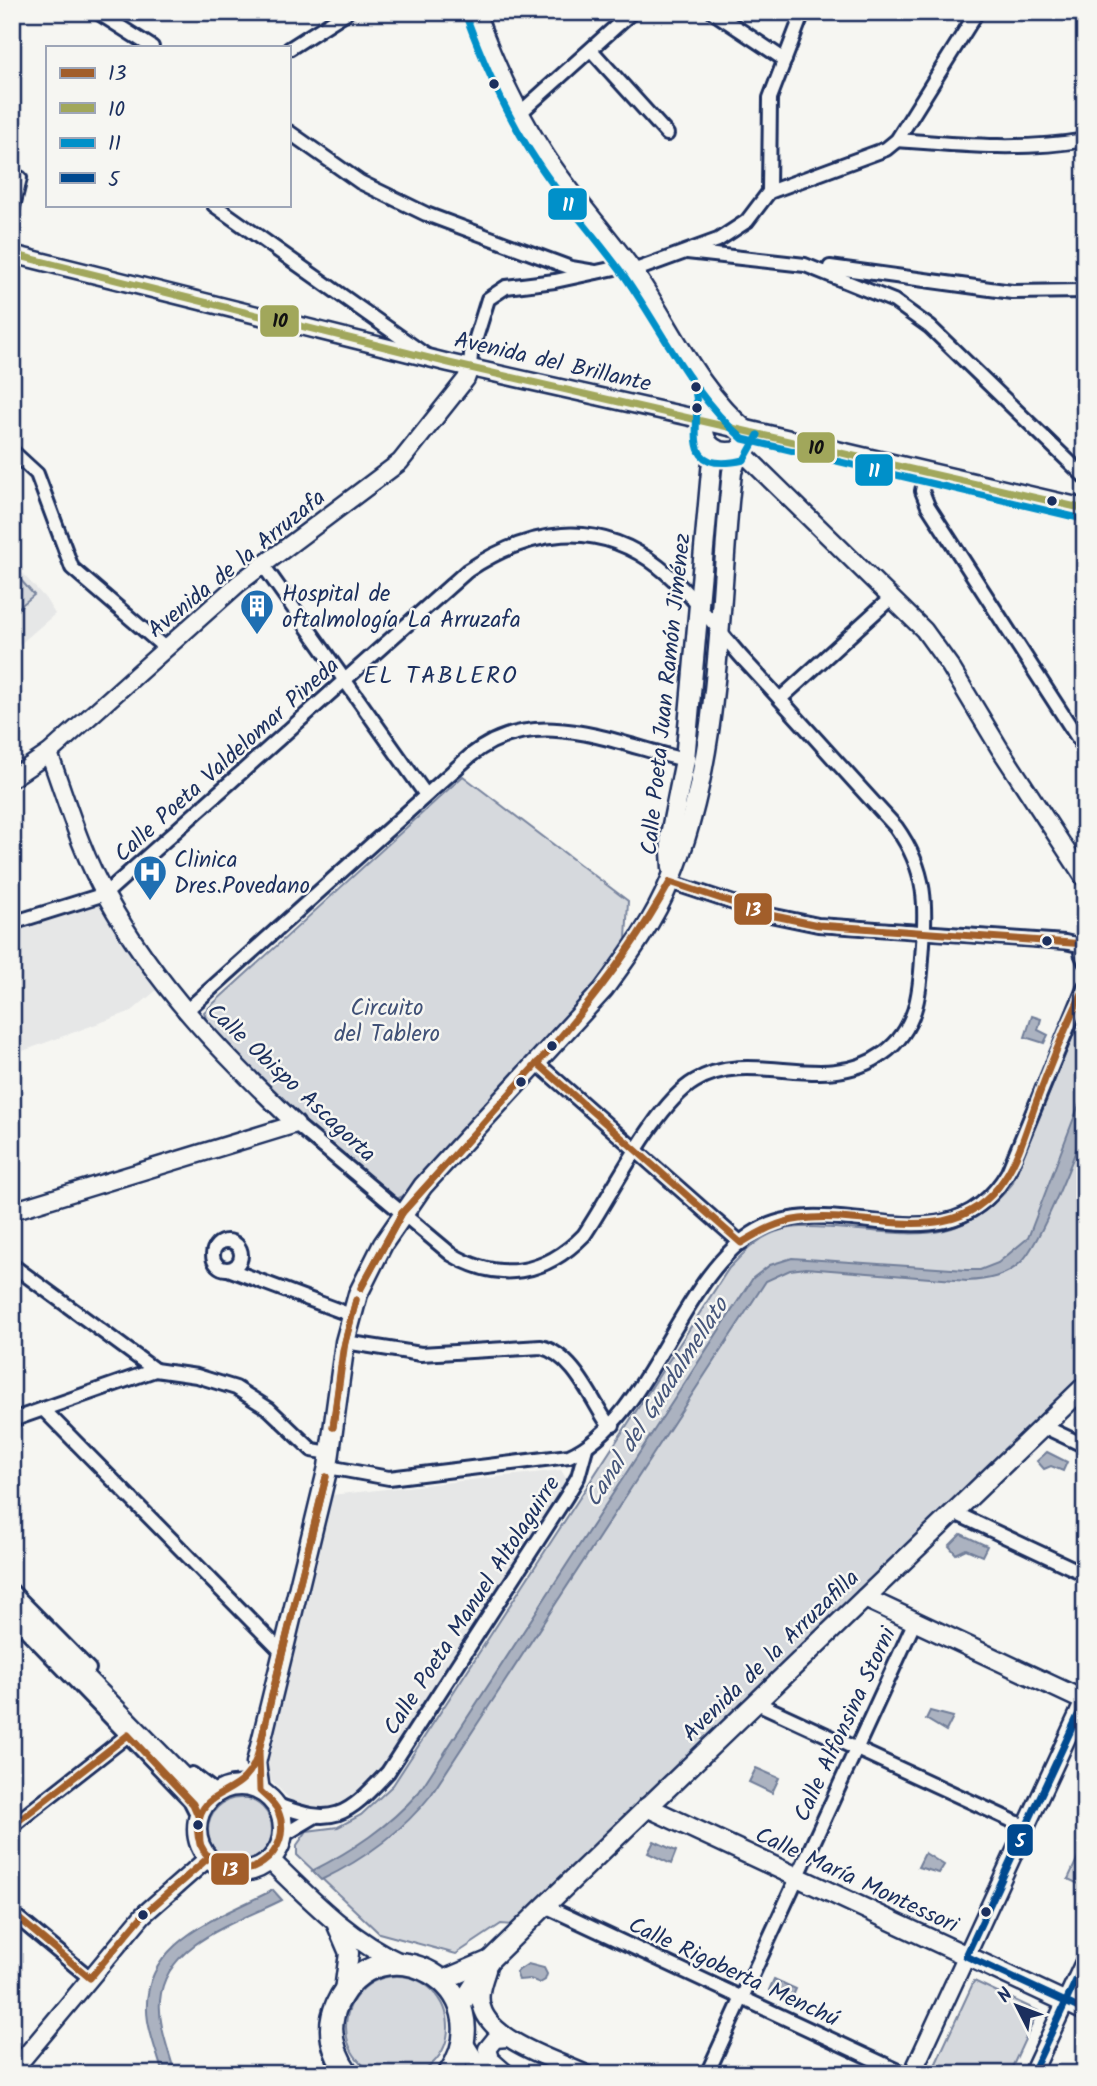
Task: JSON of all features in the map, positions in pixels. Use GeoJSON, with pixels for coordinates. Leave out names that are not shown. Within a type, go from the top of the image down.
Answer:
{"type":"FeatureCollection","features":[{"type":"Feature","properties":{"kind":"highway"},"geometry":{"type":"LineString","coordinates":[[348,2074],[334,2064],[331,2038],[333,2013],[344,1991],[369,1969],[388,1964],[412,1964],[443,1980],[461,2005],[465,2023],[464,2044],[449,2074]]}},
{"type":"Feature","properties":{"kind":"main road","name":"Avenida del Brillante"},"geometry":{"type":"LineString","coordinates":[[704,420],[1085,509]]}},
{"type":"Feature","properties":{"kind":"main road"},"geometry":{"type":"LineString","coordinates":[[704,420],[702,432],[713,449],[726,454],[740,450]]}},
{"type":"Feature","properties":{"kind":"main road","name":"Calle Poeta Juan Ramón Jiménez"},"geometry":{"type":"LineString","coordinates":[[670,882],[690,824],[703,769],[732,472],[749,431]]}},
{"type":"Feature","properties":{"kind":"main road","name":"Calle Poeta Juan Ramón Jiménez"},"geometry":{"type":"LineString","coordinates":[[670,882],[670,835],[685,760],[713,449]]}},
{"type":"Feature","properties":{"kind":"main road"},"geometry":{"type":"LineString","coordinates":[[260,1791],[256,1763],[329,1460],[345,1342],[351,1315],[377,1256],[402,1213],[610,979],[647,925],[670,882]]}},
{"type":"Feature","properties":{"kind":"main road","name":"Avenida de la Arruzafilla"},"geometry":{"type":"LineString","coordinates":[[461,2005],[490,1960],[1085,1385]]}},
{"type":"Feature","properties":{"kind":"main road"},"geometry":{"type":"LineString","coordinates":[[865,1598],[1085,1700]]}},
{"type":"Feature","properties":{"kind":"main road"},"geometry":{"type":"LineString","coordinates":[[239,1786],[260,1791],[275,1804],[281,1815],[282,1836],[270,1860],[254,1869],[238,1872],[222,1868],[208,1858],[200,1845],[199,1818],[212,1797],[239,1786],[256,1763]]}},
{"type":"Feature","properties":{"kind":"main road","name":"Calle María Montessori"},"geometry":{"type":"LineString","coordinates":[[647,1807],[1085,2011]]}},
{"type":"Feature","properties":{"kind":"main road"},"geometry":{"type":"LineString","coordinates":[[270,1860],[337,1925],[377,1953],[402,1964]]}},
{"type":"Feature","properties":{"kind":"main road"},"geometry":{"type":"LineString","coordinates":[[337,1925],[345,1938],[349,1953],[344,1991]]}},
{"type":"Feature","properties":{"kind":"main road","name":"Avenida de la Arruzafilla"},"geometry":{"type":"LineString","coordinates":[[443,1980],[490,1960]]}},
{"type":"Feature","properties":{"kind":"main road"},"geometry":{"type":"LineString","coordinates":[[464,2044],[483,2074]]}},
{"type":"Feature","properties":{"kind":"street"},"geometry":{"type":"LineString","coordinates":[[97,12],[150,46]]}},
{"type":"Feature","properties":{"kind":"street"},"geometry":{"type":"LineString","coordinates":[[290,48],[347,12]]}},
{"type":"Feature","properties":{"kind":"street"},"geometry":{"type":"LineString","coordinates":[[476,12],[495,60],[547,157],[631,268],[706,386],[733,418],[749,431]]}},
{"type":"Feature","properties":{"kind":"street"},"geometry":{"type":"LineString","coordinates":[[521,112],[632,12]]}},
{"type":"Feature","properties":{"kind":"street"},"geometry":{"type":"LineString","coordinates":[[713,12],[785,60]]}},
{"type":"Feature","properties":{"kind":"street"},"geometry":{"type":"LineString","coordinates":[[769,192],[767,112],[774,85],[803,12]]}},
{"type":"Feature","properties":{"kind":"street"},"geometry":{"type":"LineString","coordinates":[[470,368],[471,354],[488,299],[506,287],[631,268],[687,252],[733,231],[754,213],[769,192],[886,149],[897,139],[977,12]]}},
{"type":"Feature","properties":{"kind":"street"},"geometry":{"type":"LineString","coordinates":[[592,50],[667,134]]}},
{"type":"Feature","properties":{"kind":"street"},"geometry":{"type":"LineString","coordinates":[[290,133],[360,181],[426,214],[571,268],[595,272]]}},
{"type":"Feature","properties":{"kind":"street"},"geometry":{"type":"LineString","coordinates":[[897,139],[1000,148],[1053,146],[1085,140]]}},
{"type":"Feature","properties":{"kind":"street"},"geometry":{"type":"LineString","coordinates":[[12,211],[20,178]]}},
{"type":"Feature","properties":{"kind":"street"},"geometry":{"type":"LineString","coordinates":[[215,206],[430,358]]}},
{"type":"Feature","properties":{"kind":"street"},"geometry":{"type":"LineString","coordinates":[[687,252],[1012,292],[1085,291]]}},
{"type":"Feature","properties":{"kind":"street","name":"Avenida del Brillante"},"geometry":{"type":"LineString","coordinates":[[12,254],[470,368],[704,420]]}},
{"type":"Feature","properties":{"kind":"street"},"geometry":{"type":"LineString","coordinates":[[805,265],[880,294],[930,327],[1084,476]]}},
{"type":"Feature","properties":{"kind":"street"},"geometry":{"type":"LineString","coordinates":[[880,294],[885,275]]}},
{"type":"Feature","properties":{"kind":"street","name":"Avenida de la Arruzafa"},"geometry":{"type":"LineString","coordinates":[[12,778],[49,753],[165,648],[263,565],[400,462],[466,379],[470,368]]}},
{"type":"Feature","properties":{"kind":"street"},"geometry":{"type":"LineString","coordinates":[[704,420],[708,407],[706,386]]}},
{"type":"Feature","properties":{"kind":"street"},"geometry":{"type":"LineString","coordinates":[[740,450],[892,597],[942,653],[994,740],[1085,878]]}},
{"type":"Feature","properties":{"kind":"street"},"geometry":{"type":"LineString","coordinates":[[12,451],[37,474],[72,568],[165,648]]}},
{"type":"Feature","properties":{"kind":"street"},"geometry":{"type":"LineString","coordinates":[[926,472],[922,491],[928,506],[1085,749]]}},
{"type":"Feature","properties":{"kind":"street","name":"Calle Poeta Valdelomar Pineda"},"geometry":{"type":"LineString","coordinates":[[12,923],[105,894],[467,571],[493,553],[538,537],[580,535],[624,547],[659,567],[718,628],[904,837],[923,882],[924,933]]}},
{"type":"Feature","properties":{"kind":"street"},"geometry":{"type":"LineString","coordinates":[[263,565],[426,796]]}},
{"type":"Feature","properties":{"kind":"street"},"geometry":{"type":"LineString","coordinates":[[780,699],[892,597]]}},
{"type":"Feature","properties":{"kind":"street"},"geometry":{"type":"LineString","coordinates":[[185,1012],[479,748],[500,736],[531,728],[563,730],[685,760]]}},
{"type":"Feature","properties":{"kind":"street","name":"Calle Obispo Ascagorta"},"geometry":{"type":"LineString","coordinates":[[49,753],[79,836],[105,894],[151,967],[185,1012],[226,1057],[296,1124],[402,1213],[467,1264],[495,1271],[529,1270],[550,1263],[568,1252],[584,1235],[670,1101],[682,1089],[713,1072],[741,1068],[837,1073],[875,1059],[893,1047],[914,1014],[919,995],[924,933]]}},
{"type":"Feature","properties":{"kind":"street"},"geometry":{"type":"LineString","coordinates":[[670,882],[760,912],[806,923],[1084,945],[1081,953],[1085,962]]}},
{"type":"Feature","properties":{"kind":"street"},"geometry":{"type":"LineString","coordinates":[[12,1419],[155,1370],[197,1376],[236,1388],[269,1409],[312,1450],[370,1477],[389,1478],[555,1460],[586,1448],[613,1425],[702,1288],[741,1243],[767,1226],[793,1219],[931,1224],[960,1217],[984,1202],[1001,1183],[1014,1160],[1085,986]]}},
{"type":"Feature","properties":{"kind":"street"},"geometry":{"type":"LineString","coordinates":[[537,1063],[741,1243]]}},
{"type":"Feature","properties":{"kind":"street"},"geometry":{"type":"LineString","coordinates":[[12,1211],[296,1124]]}},
{"type":"Feature","properties":{"kind":"street"},"geometry":{"type":"LineString","coordinates":[[12,1265],[155,1370]]}},
{"type":"Feature","properties":{"kind":"street"},"geometry":{"type":"LineString","coordinates":[[228,1269],[351,1315]]}},
{"type":"Feature","properties":{"kind":"street"},"geometry":{"type":"LineString","coordinates":[[345,1342],[421,1354],[541,1347],[552,1349],[566,1362],[606,1421],[613,1425]]}},
{"type":"Feature","properties":{"kind":"street"},"geometry":{"type":"LineString","coordinates":[[43,1409],[283,1653]]}},
{"type":"Feature","properties":{"kind":"street"},"geometry":{"type":"LineString","coordinates":[[1043,1426],[1085,1446]]}},
{"type":"Feature","properties":{"kind":"street","name":"Calle Poeta Manuel Altolaguirre"},"geometry":{"type":"LineString","coordinates":[[282,1836],[314,1818],[345,1811],[388,1772],[566,1497],[578,1477],[586,1448]]}},
{"type":"Feature","properties":{"kind":"street"},"geometry":{"type":"LineString","coordinates":[[953,1512],[1085,1574]]}},
{"type":"Feature","properties":{"kind":"street"},"geometry":{"type":"LineString","coordinates":[[12,1591],[212,1797]]}},
{"type":"Feature","properties":{"kind":"street"},"geometry":{"type":"LineString","coordinates":[[12,1602],[212,1797]]}},
{"type":"Feature","properties":{"kind":"street"},"geometry":{"type":"LineString","coordinates":[[12,1616],[190,1800],[199,1818]]}},
{"type":"Feature","properties":{"kind":"street","name":"Calle Alfonsina Storni"},"geometry":{"type":"LineString","coordinates":[[706,2074],[915,1621]]}},
{"type":"Feature","properties":{"kind":"street"},"geometry":{"type":"LineString","coordinates":[[912,2074],[1085,1700]]}},
{"type":"Feature","properties":{"kind":"street"},"geometry":{"type":"LineString","coordinates":[[755,1702],[1026,1827]]}},
{"type":"Feature","properties":{"kind":"street"},"geometry":{"type":"LineString","coordinates":[[12,1826],[128,1735]]}},
{"type":"Feature","properties":{"kind":"street"},"geometry":{"type":"LineString","coordinates":[[275,1804],[314,1818]]}},
{"type":"Feature","properties":{"kind":"street"},"geometry":{"type":"LineString","coordinates":[[12,2072],[144,1915],[208,1858]]}},
{"type":"Feature","properties":{"kind":"street","name":"Calle Rigoberta Menchú"},"geometry":{"type":"LineString","coordinates":[[545,1906],[905,2074]]}},
{"type":"Feature","properties":{"kind":"street"},"geometry":{"type":"LineString","coordinates":[[12,1913],[90,1978]]}},
{"type":"Feature","properties":{"kind":"street"},"geometry":{"type":"LineString","coordinates":[[490,1960],[481,1991],[481,2005],[487,2020],[508,2038],[586,2074]]}},
{"type":"Feature","properties":{"kind":"street"},"geometry":{"type":"LineString","coordinates":[[1032,2074],[1085,1960]]}},
{"type":"Feature","properties":{"kind":"street"},"geometry":{"type":"LineString","coordinates":[[507,2074],[490,2059],[487,2049],[495,2039],[508,2038]]}},
{"type":"Feature","properties":{"kind":"shaded area"},"geometry":{"type":"Polygon","coordinates":[[[12,562],[45,598],[55,614],[12,651],[12,562]]]}},
{"type":"Feature","properties":{"kind":"shaded area"},"geometry":{"type":"Polygon","coordinates":[[[101,902],[158,989],[132,1011],[12,1055],[12,930],[101,902]]]}},
{"type":"Feature","properties":{"kind":"shaded area"},"geometry":{"type":"Polygon","coordinates":[[[1032,1016],[1041,1019],[1038,1030],[1048,1035],[1044,1043],[1025,1037],[1032,1016]]]}},
{"type":"Feature","properties":{"kind":"shaded area"},"geometry":{"type":"Polygon","coordinates":[[[1085,1089],[1085,1121],[1058,1195],[1029,1252],[1009,1271],[988,1279],[967,1281],[806,1268],[790,1270],[766,1281],[431,1795],[381,1844],[321,1880],[312,1871],[369,1837],[419,1792],[753,1278],[770,1265],[792,1258],[966,1270],[980,1270],[998,1263],[1028,1238],[1085,1089]]]}},
{"type":"Feature","properties":{"kind":"shaded area"},"geometry":{"type":"Polygon","coordinates":[[[1047,1452],[1067,1462],[1063,1471],[1051,1466],[1044,1469],[1037,1461],[1047,1452]]]}},
{"type":"Feature","properties":{"kind":"shaded area"},"geometry":{"type":"Polygon","coordinates":[[[561,1470],[567,1480],[376,1781],[332,1809],[298,1807],[265,1775],[331,1495],[561,1470]]]}},
{"type":"Feature","properties":{"kind":"shaded area"},"geometry":{"type":"Polygon","coordinates":[[[961,1534],[987,1546],[982,1556],[966,1549],[956,1554],[949,1546],[961,1534]]]}},
{"type":"Feature","properties":{"kind":"shaded area"},"geometry":{"type":"Polygon","coordinates":[[[930,1711],[953,1717],[946,1731],[926,1719],[930,1711]]]}},
{"type":"Feature","properties":{"kind":"shaded area"},"geometry":{"type":"Polygon","coordinates":[[[756,1768],[779,1778],[772,1793],[749,1782],[756,1768]]]}},
{"type":"Feature","properties":{"kind":"shaded area"},"geometry":{"type":"Polygon","coordinates":[[[654,1841],[676,1851],[671,1864],[648,1853],[654,1841]]]}},
{"type":"Feature","properties":{"kind":"shaded area"},"geometry":{"type":"Polygon","coordinates":[[[925,1853],[944,1865],[939,1873],[918,1867],[925,1853]]]}},
{"type":"Feature","properties":{"kind":"shaded area"},"geometry":{"type":"Polygon","coordinates":[[[273,1890],[282,1900],[206,1937],[189,1949],[175,1964],[165,1981],[160,2010],[162,2029],[175,2074],[163,2074],[148,2021],[148,1994],[155,1972],[168,1953],[185,1937],[206,1923],[273,1890]]]}},
{"type":"Feature","properties":{"kind":"shaded area"},"geometry":{"type":"Polygon","coordinates":[[[528,1964],[544,1968],[547,1974],[545,1980],[540,1983],[530,1979],[519,1980],[516,1972],[528,1964]]]}},
{"type":"Feature","properties":{"kind":"shaded area"},"geometry":{"type":"Polygon","coordinates":[[[774,1979],[796,1989],[791,2000],[769,1990],[774,1979]]]}},
{"type":"Feature","properties":{"kind":"green space"},"geometry":{"type":"Polygon","coordinates":[[[12,570],[34,595],[12,613],[12,570]]]}},
{"type":"Feature","properties":{"kind":"green space","name":"Circuito del Tablero"},"geometry":{"type":"Polygon","coordinates":[[[463,776],[628,901],[626,939],[596,983],[403,1196],[395,1200],[301,1119],[208,1025],[204,1012],[463,776]]]}},
{"type":"Feature","properties":{"kind":"green space"},"geometry":{"type":"Polygon","coordinates":[[[1085,1006],[1085,1372],[513,1925],[501,1924],[456,1954],[379,1933],[297,1855],[297,1845],[307,1831],[338,1827],[361,1815],[393,1785],[729,1268],[756,1243],[782,1230],[812,1227],[932,1232],[952,1228],[973,1219],[992,1205],[1012,1184],[1085,1006]]]}},
{"type":"Feature","properties":{"kind":"green space"},"geometry":{"type":"Polygon","coordinates":[[[240,1798],[258,1804],[266,1812],[272,1830],[266,1848],[258,1856],[240,1862],[222,1856],[214,1848],[208,1830],[214,1812],[222,1804],[240,1798]]]}},
{"type":"Feature","properties":{"kind":"green space"},"geometry":{"type":"Polygon","coordinates":[[[1085,1842],[1085,1887],[1068,1879],[1085,1842]]]}},
{"type":"Feature","properties":{"kind":"green space"},"geometry":{"type":"Polygon","coordinates":[[[397,1976],[417,1980],[433,1991],[444,2007],[448,2027],[444,2047],[433,2063],[417,2074],[397,2078],[377,2074],[361,2063],[350,2047],[346,2027],[350,2007],[361,1991],[377,1980],[397,1976]]]}},
{"type":"Feature","properties":{"kind":"green space"},"geometry":{"type":"Polygon","coordinates":[[[974,1981],[1038,2011],[1009,2074],[931,2074],[974,1981]]]}},
{"type":"Feature","properties":{"kind":"transit line","name":"11"},"geometry":{"type":"LineString","coordinates":[[466,16],[498,92],[538,163],[625,277],[693,383],[708,403],[743,439],[1083,519]]}},
{"type":"Feature","properties":{"kind":"transit line","name":"10"},"geometry":{"type":"LineString","coordinates":[[12,254],[449,363],[1085,509]]}},
{"type":"Feature","properties":{"kind":"transit line","name":"11"},"geometry":{"type":"LineString","coordinates":[[689,377],[697,406],[696,437],[699,450],[706,459],[720,463],[744,460],[758,435]]}},
{"type":"Feature","properties":{"kind":"transit line","name":"13"},"geometry":{"type":"LineString","coordinates":[[522,1080],[602,986],[638,936],[670,882],[770,915],[818,925],[1085,944]]}},
{"type":"Feature","properties":{"kind":"transit line","name":"13"},"geometry":{"type":"LineString","coordinates":[[537,1063],[741,1243],[769,1228],[800,1219],[827,1217],[910,1223],[936,1222],[961,1215],[984,1202],[1010,1170],[1054,1057],[1085,987]]}},
{"type":"Feature","properties":{"kind":"transit line","name":"13"},"geometry":{"type":"LineString","coordinates":[[402,1213],[522,1080]]}},
{"type":"Feature","properties":{"kind":"transit line","name":"13"},"geometry":{"type":"LineString","coordinates":[[402,1213],[522,1080]]}},
{"type":"Feature","properties":{"kind":"transit line","name":"13"},"geometry":{"type":"LineString","coordinates":[[361,1288],[402,1213]]}},
{"type":"Feature","properties":{"kind":"transit line","name":"13"},"geometry":{"type":"LineString","coordinates":[[361,1288],[402,1213]]}},
{"type":"Feature","properties":{"kind":"transit line","name":"13"},"geometry":{"type":"LineString","coordinates":[[333,1427],[343,1350],[356,1300]]}},
{"type":"Feature","properties":{"kind":"transit line","name":"13"},"geometry":{"type":"LineString","coordinates":[[333,1427],[345,1342],[356,1300]]}},
{"type":"Feature","properties":{"kind":"transit line","name":"13"},"geometry":{"type":"LineString","coordinates":[[274,1687],[326,1477]]}},
{"type":"Feature","properties":{"kind":"transit line","name":"13"},"geometry":{"type":"LineString","coordinates":[[274,1687],[326,1477]]}},
{"type":"Feature","properties":{"kind":"transit line","name":"13"},"geometry":{"type":"LineString","coordinates":[[259,1750],[274,1687]]}},
{"type":"Feature","properties":{"kind":"transit line","name":"13"},"geometry":{"type":"LineString","coordinates":[[259,1750],[274,1687]]}},
{"type":"Feature","properties":{"kind":"transit line","name":"5"},"geometry":{"type":"LineString","coordinates":[[1085,1700],[966,1956],[1085,2011]]}},
{"type":"Feature","properties":{"kind":"transit line","name":"13"},"geometry":{"type":"LineString","coordinates":[[12,1826],[128,1735],[193,1804],[199,1818],[200,1844]]}},
{"type":"Feature","properties":{"kind":"transit line","name":"13"},"geometry":{"type":"LineString","coordinates":[[259,1750],[260,1791],[278,1811],[282,1826],[280,1840],[273,1853],[251,1869],[237,1871],[223,1868],[210,1859],[200,1843],[198,1825],[201,1812],[208,1803],[245,1777],[259,1750]]}},
{"type":"Feature","properties":{"kind":"transit line","name":"13"},"geometry":{"type":"LineString","coordinates":[[12,1913],[90,1978],[143,1915],[208,1858]]}},
{"type":"Feature","properties":{"kind":"transit line","name":"5"},"geometry":{"type":"LineString","coordinates":[[1032,2074],[1085,1961]]}},
{"type":"Feature","properties":{"kind":"place","name":"Hospital de oftalmología La Arruzafa"},"geometry":{"type":"Point","coordinates":[257,636]}},
{"type":"Feature","properties":{"kind":"place","name":"Clinica Dres.Povedano"},"geometry":{"type":"Point","coordinates":[150,902]}},
{"type":"Feature","properties":{"kind":"district","name":"EL TABLERO"},"geometry":{"type":"Point","coordinates":[441,675]}},
{"type":"Feature","properties":{"kind":"water label","name":"Canal del Guadalmellato"},"geometry":{"type":"Point","coordinates":[656,1402]}}]}
